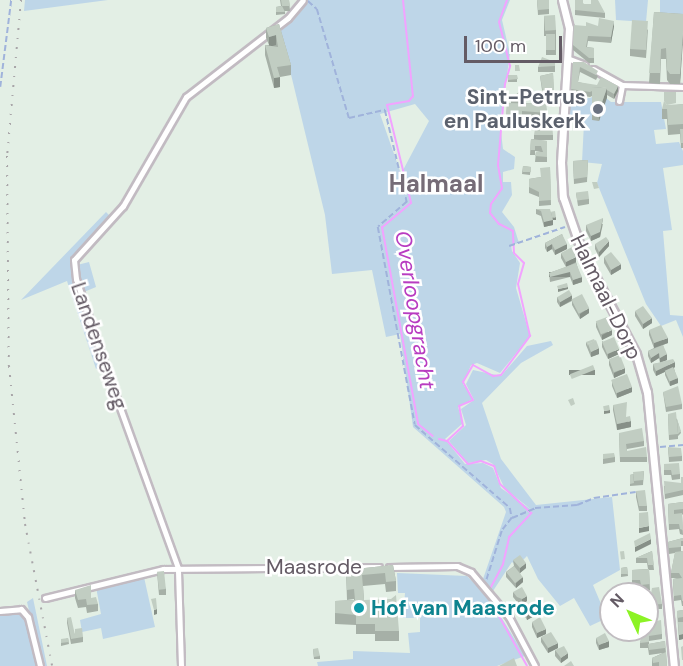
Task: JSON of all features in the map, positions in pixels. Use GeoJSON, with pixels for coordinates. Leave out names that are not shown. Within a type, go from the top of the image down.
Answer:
{"type":"FeatureCollection","features":[{"type":"Feature","properties":{"kind":"street","name":"Landenseweg"},"geometry":{"type":"LineString","coordinates":[[181,666],[178,568],[105,369],[76,279],[74,260],[123,206],[186,97],[288,18],[303,0]]}},
{"type":"Feature","properties":{"kind":"street","name":"Halmaal-Dorp"},"geometry":{"type":"LineString","coordinates":[[562,0],[569,28],[561,183],[570,224],[636,354],[647,392],[674,666]]}},
{"type":"Feature","properties":{"kind":"street"},"geometry":{"type":"LineString","coordinates":[[567,58],[622,85],[683,87]]}},
{"type":"Feature","properties":{"kind":"street"},"geometry":{"type":"LineString","coordinates":[[618,101],[622,85]]}},
{"type":"Feature","properties":{"kind":"street","name":"Maasrode"},"geometry":{"type":"LineString","coordinates":[[45,598],[145,572],[178,568],[457,566],[471,572],[509,617],[536,666]]}},
{"type":"Feature","properties":{"kind":"street"},"geometry":{"type":"LineString","coordinates":[[0,611],[21,609],[28,617],[40,666]]}},
{"type":"Feature","properties":{"kind":"path"},"geometry":{"type":"LineString","coordinates":[[0,87],[11,0]]}},
{"type":"Feature","properties":{"kind":"path"},"geometry":{"type":"LineString","coordinates":[[311,1],[317,9],[349,118],[385,110],[407,202],[378,227],[415,425],[510,508],[512,518]]}},
{"type":"Feature","properties":{"kind":"path"},"geometry":{"type":"LineString","coordinates":[[510,246],[570,224]]}},
{"type":"Feature","properties":{"kind":"path"},"geometry":{"type":"LineString","coordinates":[[654,448],[683,445]]}},
{"type":"Feature","properties":{"kind":"path"},"geometry":{"type":"LineString","coordinates":[[484,586],[502,531],[512,518],[531,510],[577,505],[594,498],[657,489]]}},
{"type":"Feature","properties":{"kind":"shaded area"},"geometry":{"type":"Polygon","coordinates":[[[25,0],[108,0],[24,11],[25,0]]]}},
{"type":"Feature","properties":{"kind":"shaded area"},"geometry":{"type":"Polygon","coordinates":[[[307,0],[510,0],[502,20],[510,54],[500,123],[503,149],[515,157],[514,169],[503,172],[503,182],[511,182],[512,195],[502,212],[514,227],[519,243],[511,245],[520,263],[516,288],[530,336],[500,373],[477,363],[471,365],[463,384],[473,399],[458,407],[463,423],[445,439],[465,464],[483,463],[493,468],[501,488],[533,511],[505,489],[493,464],[486,460],[468,463],[449,441],[466,425],[461,409],[474,400],[466,384],[473,370],[501,376],[527,346],[551,341],[553,345],[521,363],[482,403],[501,459],[536,505],[612,497],[620,570],[593,585],[599,599],[599,622],[590,626],[574,598],[560,606],[538,579],[527,556],[517,566],[512,562],[493,591],[483,579],[506,512],[504,507],[413,427],[400,334],[386,337],[372,270],[332,274],[325,215],[280,29],[307,0]],[[415,104],[380,114],[401,174],[429,121],[415,104]]]}},
{"type":"Feature","properties":{"kind":"shaded area"},"geometry":{"type":"Polygon","coordinates":[[[615,0],[648,0],[646,22],[616,20],[615,0]]]}},
{"type":"Feature","properties":{"kind":"shaded area"},"geometry":{"type":"Polygon","coordinates":[[[660,0],[683,0],[683,19],[660,19],[660,0]]]}},
{"type":"Feature","properties":{"kind":"shaded area"},"geometry":{"type":"Polygon","coordinates":[[[600,93],[611,102],[661,102],[666,129],[654,130],[656,144],[679,142],[683,151],[683,165],[663,168],[672,230],[663,231],[670,315],[683,316],[683,337],[676,320],[661,326],[646,304],[597,183],[602,164],[582,162],[584,123],[569,121],[571,97],[590,98],[600,93]]]}},
{"type":"Feature","properties":{"kind":"shaded area"},"geometry":{"type":"Polygon","coordinates":[[[106,212],[111,217],[72,261],[73,266],[89,262],[96,287],[84,292],[93,319],[87,321],[102,367],[96,369],[67,281],[21,300],[106,212]]]}},
{"type":"Feature","properties":{"kind":"shaded area"},"geometry":{"type":"Polygon","coordinates":[[[397,573],[467,576],[490,599],[525,656],[497,666],[318,666],[317,662],[353,659],[353,651],[410,653],[408,633],[420,632],[420,618],[403,618],[405,593],[398,593],[397,573]]]}},
{"type":"Feature","properties":{"kind":"shaded area"},"geometry":{"type":"Polygon","coordinates":[[[144,577],[155,627],[103,639],[101,628],[82,632],[80,620],[101,614],[96,587],[144,577]]]}},
{"type":"Feature","properties":{"kind":"shaded area"},"geometry":{"type":"Polygon","coordinates":[[[33,598],[47,666],[42,666],[27,602],[33,598]]]}},
{"type":"Feature","properties":{"kind":"shaded area"},"geometry":{"type":"Polygon","coordinates":[[[17,611],[26,619],[38,666],[0,666],[0,613],[17,611]]]}},
{"type":"Feature","properties":{"kind":"building"},"geometry":{"type":"Polygon","coordinates":[[[281,0],[289,0],[290,6],[282,6],[281,0]]]}},
{"type":"Feature","properties":{"kind":"building"},"geometry":{"type":"Polygon","coordinates":[[[537,0],[549,0],[549,9],[538,10],[537,0]]]}},
{"type":"Feature","properties":{"kind":"building"},"geometry":{"type":"Polygon","coordinates":[[[575,0],[583,0],[583,4],[591,4],[591,0],[598,0],[605,13],[575,10],[575,0]]]}},
{"type":"Feature","properties":{"kind":"building"},"geometry":{"type":"Polygon","coordinates":[[[282,6],[285,12],[276,12],[276,7],[282,6]]]}},
{"type":"Feature","properties":{"kind":"building"},"geometry":{"type":"Polygon","coordinates":[[[654,12],[683,14],[680,74],[670,74],[667,70],[666,48],[661,49],[660,73],[649,73],[654,12]]]}},
{"type":"Feature","properties":{"kind":"building"},"geometry":{"type":"Polygon","coordinates":[[[555,15],[556,30],[545,31],[544,16],[555,15]]]}},
{"type":"Feature","properties":{"kind":"building"},"geometry":{"type":"Polygon","coordinates":[[[599,18],[614,21],[611,37],[588,36],[586,47],[594,48],[594,58],[589,58],[573,45],[574,25],[586,26],[586,22],[598,26],[599,18]]]}},
{"type":"Feature","properties":{"kind":"building"},"geometry":{"type":"Polygon","coordinates":[[[632,20],[648,21],[646,50],[630,49],[632,20]]]}},
{"type":"Feature","properties":{"kind":"building"},"geometry":{"type":"Polygon","coordinates":[[[279,24],[291,65],[277,67],[280,77],[274,78],[265,45],[278,47],[276,35],[269,37],[266,28],[279,24]]]}},
{"type":"Feature","properties":{"kind":"building"},"geometry":{"type":"Polygon","coordinates":[[[546,34],[555,34],[555,50],[546,50],[546,34]]]}},
{"type":"Feature","properties":{"kind":"building"},"geometry":{"type":"Polygon","coordinates":[[[542,57],[555,62],[555,66],[538,67],[542,57]]]}},
{"type":"Feature","properties":{"kind":"building"},"geometry":{"type":"Polygon","coordinates":[[[573,62],[584,62],[598,71],[596,75],[580,67],[578,82],[597,85],[601,77],[618,86],[614,94],[607,88],[592,87],[590,92],[571,89],[573,62]]]}},
{"type":"Feature","properties":{"kind":"building"},"geometry":{"type":"Polygon","coordinates":[[[515,65],[519,65],[520,71],[515,71],[515,65]]]}},
{"type":"Feature","properties":{"kind":"building"},"geometry":{"type":"Polygon","coordinates":[[[553,73],[554,91],[543,92],[540,76],[553,73]]]}},
{"type":"Feature","properties":{"kind":"building"},"geometry":{"type":"Polygon","coordinates":[[[508,75],[517,75],[518,79],[508,80],[508,75]]]}},
{"type":"Feature","properties":{"kind":"building"},"geometry":{"type":"Polygon","coordinates":[[[592,87],[607,88],[599,111],[592,110],[592,87]]]}},
{"type":"Feature","properties":{"kind":"building"},"geometry":{"type":"Polygon","coordinates":[[[520,91],[520,98],[511,99],[520,91]]]}},
{"type":"Feature","properties":{"kind":"building"},"geometry":{"type":"Polygon","coordinates":[[[664,92],[676,92],[676,103],[667,105],[664,101],[664,92]]]}},
{"type":"Feature","properties":{"kind":"building"},"geometry":{"type":"Polygon","coordinates":[[[664,101],[667,105],[683,104],[683,124],[668,125],[667,109],[662,109],[664,101]]]}},
{"type":"Feature","properties":{"kind":"building"},"geometry":{"type":"Polygon","coordinates":[[[507,103],[546,104],[547,113],[522,111],[522,118],[506,117],[507,103]]]}},
{"type":"Feature","properties":{"kind":"building"},"geometry":{"type":"Polygon","coordinates":[[[536,123],[552,124],[553,135],[534,135],[536,123]]]}},
{"type":"Feature","properties":{"kind":"building"},"geometry":{"type":"Polygon","coordinates":[[[680,129],[683,129],[683,143],[681,143],[680,129]]]}},
{"type":"Feature","properties":{"kind":"building"},"geometry":{"type":"Polygon","coordinates":[[[531,139],[547,141],[547,157],[535,156],[536,152],[543,152],[541,146],[535,146],[535,150],[530,150],[531,139]]]}},
{"type":"Feature","properties":{"kind":"building"},"geometry":{"type":"Polygon","coordinates":[[[588,160],[587,177],[574,179],[573,161],[588,160]]]}},
{"type":"Feature","properties":{"kind":"building"},"geometry":{"type":"Polygon","coordinates":[[[523,166],[531,167],[531,172],[523,172],[523,166]]]}},
{"type":"Feature","properties":{"kind":"building"},"geometry":{"type":"Polygon","coordinates":[[[550,167],[551,200],[539,201],[539,192],[529,187],[529,179],[541,177],[540,168],[550,167]]]}},
{"type":"Feature","properties":{"kind":"building"},"geometry":{"type":"Polygon","coordinates":[[[592,182],[597,182],[599,188],[594,189],[592,182]]]}},
{"type":"Feature","properties":{"kind":"building"},"geometry":{"type":"Polygon","coordinates":[[[588,191],[589,199],[577,200],[576,192],[588,191]]]}},
{"type":"Feature","properties":{"kind":"building"},"geometry":{"type":"Polygon","coordinates":[[[536,209],[550,209],[553,220],[544,222],[541,211],[536,209]]]}},
{"type":"Feature","properties":{"kind":"building"},"geometry":{"type":"Polygon","coordinates":[[[555,211],[556,217],[552,218],[551,212],[555,211]]]}},
{"type":"Feature","properties":{"kind":"building"},"geometry":{"type":"Polygon","coordinates":[[[603,218],[600,232],[591,236],[586,225],[603,218]]]}},
{"type":"Feature","properties":{"kind":"building"},"geometry":{"type":"Polygon","coordinates":[[[562,234],[567,244],[555,250],[552,244],[547,247],[545,243],[562,234]]]}},
{"type":"Feature","properties":{"kind":"building"},"geometry":{"type":"Polygon","coordinates":[[[606,237],[609,241],[599,252],[595,244],[606,237]]]}},
{"type":"Feature","properties":{"kind":"building"},"geometry":{"type":"Polygon","coordinates":[[[572,247],[576,257],[566,262],[561,253],[572,247]]]}},
{"type":"Feature","properties":{"kind":"building"},"geometry":{"type":"Polygon","coordinates":[[[611,252],[621,264],[611,270],[604,257],[611,252]]]}},
{"type":"Feature","properties":{"kind":"building"},"geometry":{"type":"Polygon","coordinates":[[[576,263],[582,277],[573,280],[570,272],[550,277],[549,273],[576,263]]]}},
{"type":"Feature","properties":{"kind":"building"},"geometry":{"type":"Polygon","coordinates":[[[567,283],[568,287],[558,289],[557,286],[567,283]]]}},
{"type":"Feature","properties":{"kind":"building"},"geometry":{"type":"Polygon","coordinates":[[[569,290],[572,295],[560,302],[557,297],[569,290]]]}},
{"type":"Feature","properties":{"kind":"building"},"geometry":{"type":"Polygon","coordinates":[[[582,294],[589,308],[579,314],[571,299],[582,294]]]}},
{"type":"Feature","properties":{"kind":"building"},"geometry":{"type":"Polygon","coordinates":[[[643,306],[652,318],[643,324],[635,311],[643,306]]]}},
{"type":"Feature","properties":{"kind":"building"},"geometry":{"type":"Polygon","coordinates":[[[607,317],[612,330],[601,334],[596,321],[607,317]]]}},
{"type":"Feature","properties":{"kind":"building"},"geometry":{"type":"Polygon","coordinates":[[[661,325],[668,338],[654,343],[649,330],[661,325]]]}},
{"type":"Feature","properties":{"kind":"building"},"geometry":{"type":"Polygon","coordinates":[[[614,337],[619,349],[607,354],[602,342],[614,337]]]}},
{"type":"Feature","properties":{"kind":"building"},"geometry":{"type":"Polygon","coordinates":[[[596,340],[599,348],[591,352],[588,344],[596,340]]]}},
{"type":"Feature","properties":{"kind":"building"},"geometry":{"type":"Polygon","coordinates":[[[663,345],[667,354],[660,358],[659,353],[651,358],[648,351],[663,345]]]}},
{"type":"Feature","properties":{"kind":"building"},"geometry":{"type":"Polygon","coordinates":[[[620,355],[625,368],[614,372],[609,359],[620,355]]]}},
{"type":"Feature","properties":{"kind":"building"},"geometry":{"type":"Polygon","coordinates":[[[673,359],[675,362],[656,371],[653,364],[673,359]]]}},
{"type":"Feature","properties":{"kind":"building"},"geometry":{"type":"Polygon","coordinates":[[[593,365],[595,370],[572,379],[570,374],[593,365]]]}},
{"type":"Feature","properties":{"kind":"building"},"geometry":{"type":"Polygon","coordinates":[[[673,367],[678,378],[670,382],[665,371],[673,367]]]}},
{"type":"Feature","properties":{"kind":"building"},"geometry":{"type":"Polygon","coordinates":[[[627,374],[632,387],[616,393],[611,380],[627,374]]]}},
{"type":"Feature","properties":{"kind":"building"},"geometry":{"type":"Polygon","coordinates":[[[678,386],[682,404],[666,407],[663,392],[678,386]]]}},
{"type":"Feature","properties":{"kind":"building"},"geometry":{"type":"Polygon","coordinates":[[[573,398],[575,404],[571,406],[568,400],[573,398]]]}},
{"type":"Feature","properties":{"kind":"building"},"geometry":{"type":"Polygon","coordinates":[[[627,402],[626,417],[630,416],[631,421],[617,424],[613,405],[627,402]]]}},
{"type":"Feature","properties":{"kind":"building"},"geometry":{"type":"Polygon","coordinates":[[[609,405],[610,410],[604,411],[603,406],[609,405]]]}},
{"type":"Feature","properties":{"kind":"building"},"geometry":{"type":"Polygon","coordinates":[[[676,412],[678,434],[669,435],[668,414],[676,412]]]}},
{"type":"Feature","properties":{"kind":"building"},"geometry":{"type":"Polygon","coordinates":[[[677,419],[681,431],[678,434],[677,419]]]}},
{"type":"Feature","properties":{"kind":"building"},"geometry":{"type":"Polygon","coordinates":[[[642,428],[644,441],[626,444],[627,451],[646,447],[647,457],[620,457],[619,433],[642,428]]]}},
{"type":"Feature","properties":{"kind":"building"},"geometry":{"type":"Polygon","coordinates":[[[668,447],[681,448],[682,456],[669,457],[668,447]]]}},
{"type":"Feature","properties":{"kind":"building"},"geometry":{"type":"Polygon","coordinates":[[[614,453],[615,457],[603,459],[603,454],[614,453]]]}},
{"type":"Feature","properties":{"kind":"building"},"geometry":{"type":"Polygon","coordinates":[[[679,463],[680,474],[672,475],[671,470],[664,470],[664,464],[679,463]]]}},
{"type":"Feature","properties":{"kind":"building"},"geometry":{"type":"Polygon","coordinates":[[[644,471],[643,480],[634,481],[633,472],[644,471]]]}},
{"type":"Feature","properties":{"kind":"building"},"geometry":{"type":"Polygon","coordinates":[[[633,474],[634,483],[630,484],[630,475],[633,474]]]}},
{"type":"Feature","properties":{"kind":"building"},"geometry":{"type":"Polygon","coordinates":[[[681,477],[683,477],[683,490],[665,494],[664,481],[681,483],[681,477]]]}},
{"type":"Feature","properties":{"kind":"building"},"geometry":{"type":"Polygon","coordinates":[[[645,490],[647,506],[639,506],[636,491],[645,490]]]}},
{"type":"Feature","properties":{"kind":"building"},"geometry":{"type":"Polygon","coordinates":[[[683,502],[683,509],[674,510],[674,514],[682,513],[683,530],[680,529],[679,524],[669,524],[668,504],[683,502]]]}},
{"type":"Feature","properties":{"kind":"building"},"geometry":{"type":"Polygon","coordinates":[[[648,512],[649,526],[639,528],[639,513],[648,512]]]}},
{"type":"Feature","properties":{"kind":"building"},"geometry":{"type":"Polygon","coordinates":[[[650,533],[651,539],[635,547],[634,541],[650,533]]]}},
{"type":"Feature","properties":{"kind":"building"},"geometry":{"type":"Polygon","coordinates":[[[683,538],[681,547],[669,548],[668,542],[683,538]]]}},
{"type":"Feature","properties":{"kind":"building"},"geometry":{"type":"Polygon","coordinates":[[[620,551],[624,551],[625,559],[621,559],[620,551]]]}},
{"type":"Feature","properties":{"kind":"building"},"geometry":{"type":"Polygon","coordinates":[[[652,551],[654,565],[648,565],[647,558],[636,558],[652,551]]]}},
{"type":"Feature","properties":{"kind":"building"},"geometry":{"type":"Polygon","coordinates":[[[683,551],[682,601],[681,595],[674,596],[673,579],[682,578],[679,573],[671,573],[675,552],[683,551]]]}},
{"type":"Feature","properties":{"kind":"building"},"geometry":{"type":"Polygon","coordinates":[[[520,555],[526,563],[520,568],[513,560],[520,555]]]}},
{"type":"Feature","properties":{"kind":"building"},"geometry":{"type":"Polygon","coordinates":[[[393,565],[396,581],[386,582],[385,573],[362,575],[364,600],[391,599],[396,595],[399,631],[375,631],[375,624],[356,624],[356,615],[335,613],[335,601],[355,600],[354,589],[347,590],[346,570],[393,565]]]}},
{"type":"Feature","properties":{"kind":"building"},"geometry":{"type":"Polygon","coordinates":[[[514,566],[523,577],[515,583],[506,572],[514,566]]]}},
{"type":"Feature","properties":{"kind":"building"},"geometry":{"type":"Polygon","coordinates":[[[627,567],[628,574],[621,574],[621,568],[627,567]]]}},
{"type":"Feature","properties":{"kind":"building"},"geometry":{"type":"Polygon","coordinates":[[[649,569],[650,582],[632,580],[632,570],[649,569]]]}},
{"type":"Feature","properties":{"kind":"building"},"geometry":{"type":"Polygon","coordinates":[[[164,571],[166,589],[159,590],[157,572],[164,571]]]}},
{"type":"Feature","properties":{"kind":"building"},"geometry":{"type":"Polygon","coordinates":[[[91,585],[91,598],[96,597],[98,604],[87,605],[86,599],[78,600],[75,590],[91,585]]]}},
{"type":"Feature","properties":{"kind":"building"},"geometry":{"type":"Polygon","coordinates":[[[522,587],[527,596],[522,599],[513,592],[522,587]]]}},
{"type":"Feature","properties":{"kind":"building"},"geometry":{"type":"Polygon","coordinates":[[[659,587],[662,604],[659,604],[659,587]]]}},
{"type":"Feature","properties":{"kind":"building"},"geometry":{"type":"Polygon","coordinates":[[[156,598],[157,609],[154,610],[151,599],[156,598]]]}},
{"type":"Feature","properties":{"kind":"building"},"geometry":{"type":"Polygon","coordinates":[[[522,605],[529,605],[536,610],[527,615],[522,605]]]}},
{"type":"Feature","properties":{"kind":"building"},"geometry":{"type":"Polygon","coordinates":[[[683,610],[683,617],[677,618],[677,611],[683,610]]]}},
{"type":"Feature","properties":{"kind":"building"},"geometry":{"type":"Polygon","coordinates":[[[71,617],[75,635],[75,629],[82,628],[83,637],[71,639],[67,618],[71,617]]]}},
{"type":"Feature","properties":{"kind":"building"},"geometry":{"type":"Polygon","coordinates":[[[540,617],[546,629],[537,633],[532,622],[540,617]]]}},
{"type":"Feature","properties":{"kind":"building"},"geometry":{"type":"Polygon","coordinates":[[[659,620],[661,620],[662,634],[659,634],[659,620]]]}},
{"type":"Feature","properties":{"kind":"building"},"geometry":{"type":"Polygon","coordinates":[[[678,622],[683,622],[683,634],[679,635],[678,622]]]}},
{"type":"Feature","properties":{"kind":"building"},"geometry":{"type":"Polygon","coordinates":[[[551,632],[558,643],[548,648],[541,637],[551,632]]]}},
{"type":"Feature","properties":{"kind":"building"},"geometry":{"type":"Polygon","coordinates":[[[599,636],[599,642],[606,642],[599,645],[596,638],[599,636]]]}},
{"type":"Feature","properties":{"kind":"building"},"geometry":{"type":"Polygon","coordinates":[[[68,638],[69,642],[61,643],[61,639],[68,638]]]}},
{"type":"Feature","properties":{"kind":"building"},"geometry":{"type":"Polygon","coordinates":[[[665,641],[665,648],[649,650],[648,644],[665,641]]]}},
{"type":"Feature","properties":{"kind":"building"},"geometry":{"type":"Polygon","coordinates":[[[564,646],[568,653],[561,658],[555,650],[564,646]]]}},
{"type":"Feature","properties":{"kind":"building"},"geometry":{"type":"Polygon","coordinates":[[[318,648],[320,656],[314,657],[313,649],[318,648]]]}},
{"type":"Feature","properties":{"kind":"building"},"geometry":{"type":"Polygon","coordinates":[[[666,652],[667,666],[659,666],[659,662],[653,663],[652,658],[666,652]]]}},
{"type":"Feature","properties":{"kind":"building"},"geometry":{"type":"Polygon","coordinates":[[[514,658],[517,666],[499,666],[514,658]]]}},
{"type":"Feature","properties":{"kind":"building"},"geometry":{"type":"Polygon","coordinates":[[[571,661],[574,666],[564,666],[571,661]]]}},
{"type":"Feature","properties":{"kind":"waterway","name":"Overloopgracht"},"geometry":{"type":"LineString","coordinates":[[403,0],[413,96],[409,101],[387,105],[411,203],[382,227],[418,424],[433,436]]}},
{"type":"Feature","properties":{"kind":"waterway"},"geometry":{"type":"LineString","coordinates":[[491,587],[503,564],[509,537],[531,513],[500,484],[494,466],[481,461],[468,464],[447,441],[463,426],[459,406],[473,400],[463,382],[473,365],[493,376],[501,375],[530,336],[518,284],[524,263],[514,253],[513,231],[499,224],[490,213],[491,204],[502,188],[498,165],[505,84],[510,66],[499,22],[507,0]]}},
{"type":"Feature","properties":{"kind":"waterway","name":"Overloopgracht"},"geometry":{"type":"LineString","coordinates":[[439,439],[447,441]]}},
{"type":"Feature","properties":{"kind":"waterway"},"geometry":{"type":"LineString","coordinates":[[491,602],[527,666]]}},
{"type":"Feature","properties":{"kind":"railway"},"geometry":{"type":"LineString","coordinates":[[21,0],[7,156],[9,366],[25,524],[52,666]]}},
{"type":"Feature","properties":{"kind":"place","name":"Sint-Petrus en Pauluskerk"},"geometry":{"type":"Point","coordinates":[598,109]}},
{"type":"Feature","properties":{"kind":"place","name":"Hof van Maasrode"},"geometry":{"type":"Point","coordinates":[359,608]}},
{"type":"Feature","properties":{"kind":"district","name":"Halmaal"},"geometry":{"type":"Point","coordinates":[436,184]}}]}
